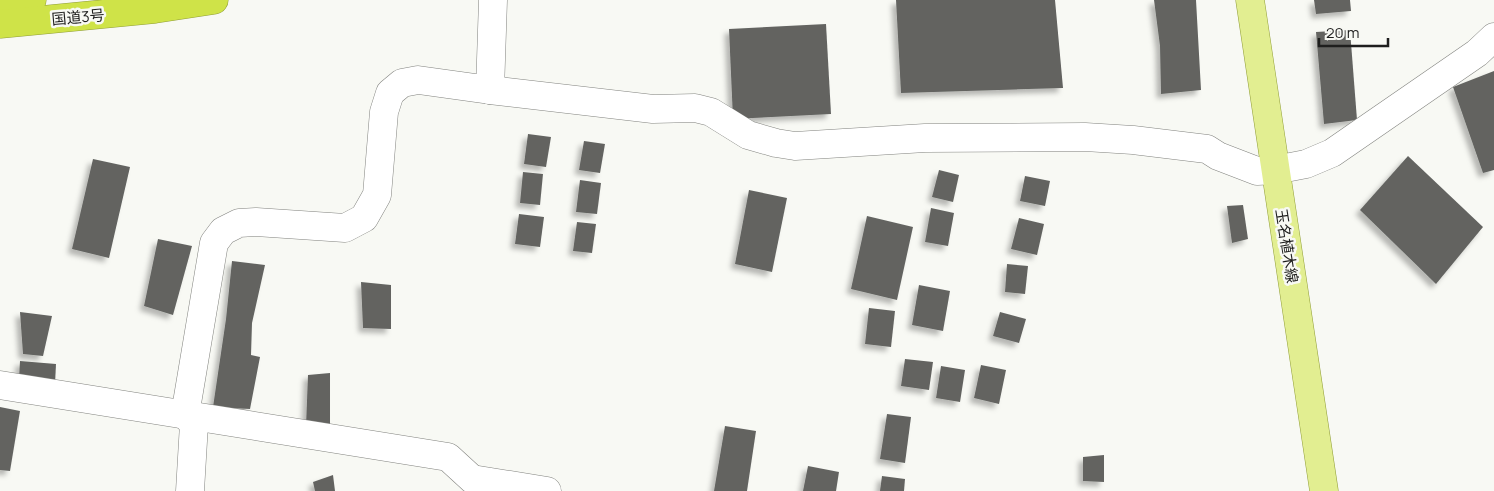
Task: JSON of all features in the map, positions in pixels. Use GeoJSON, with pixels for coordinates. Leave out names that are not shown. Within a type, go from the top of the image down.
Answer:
{"type":"FeatureCollection","features":[{"type":"Feature","properties":{"kind":"highway","name":"国道3号"},"geometry":{"type":"LineString","coordinates":[[0,6],[32,0]]}},
{"type":"Feature","properties":{"kind":"highway","name":"国道3号"},"geometry":{"type":"LineString","coordinates":[[0,24],[155,9],[214,0]]}},
{"type":"Feature","properties":{"kind":"main road","name":"玉名植木線"},"geometry":{"type":"LineString","coordinates":[[1250,0],[1324,491]]}},
{"type":"Feature","properties":{"kind":"street"},"geometry":{"type":"LineString","coordinates":[[490,90],[493,0]]}},
{"type":"Feature","properties":{"kind":"street"},"geometry":{"type":"LineString","coordinates":[[185,415],[214,243],[223,231],[239,223],[256,222],[344,228],[364,218],[377,195],[384,112],[390,93],[402,83],[418,80],[653,109],[695,108],[711,112],[748,135],[795,146],[925,138],[1085,136],[1207,149],[1218,156],[1257,171],[1275,170],[1306,164],[1332,152],[1477,53],[1494,37]]}},
{"type":"Feature","properties":{"kind":"street"},"geometry":{"type":"LineString","coordinates":[[0,385],[448,457],[473,485],[547,491]]}},
{"type":"Feature","properties":{"kind":"street"},"geometry":{"type":"LineString","coordinates":[[185,415],[194,424],[190,491]]}},
{"type":"Feature","properties":{"kind":"building"},"geometry":{"type":"Polygon","coordinates":[[[896,0],[1055,0],[1063,88],[901,93],[896,0]]]}},
{"type":"Feature","properties":{"kind":"building"},"geometry":{"type":"Polygon","coordinates":[[[1154,0],[1196,0],[1201,90],[1161,94],[1160,46],[1154,0]]]}},
{"type":"Feature","properties":{"kind":"building"},"geometry":{"type":"Polygon","coordinates":[[[1314,0],[1350,0],[1351,11],[1316,14],[1314,0]]]}},
{"type":"Feature","properties":{"kind":"building"},"geometry":{"type":"Polygon","coordinates":[[[826,24],[831,114],[733,119],[729,29],[826,24]]]}},
{"type":"Feature","properties":{"kind":"building"},"geometry":{"type":"Polygon","coordinates":[[[1350,30],[1357,120],[1324,124],[1316,32],[1350,30]]]}},
{"type":"Feature","properties":{"kind":"building"},"geometry":{"type":"Polygon","coordinates":[[[1494,71],[1494,170],[1483,173],[1453,87],[1494,71]]]}},
{"type":"Feature","properties":{"kind":"building"},"geometry":{"type":"Polygon","coordinates":[[[528,134],[551,137],[546,167],[524,164],[528,134]]]}},
{"type":"Feature","properties":{"kind":"building"},"geometry":{"type":"Polygon","coordinates":[[[584,141],[605,144],[600,173],[579,170],[584,141]]]}},
{"type":"Feature","properties":{"kind":"building"},"geometry":{"type":"Polygon","coordinates":[[[1408,156],[1483,227],[1436,284],[1360,210],[1408,156]]]}},
{"type":"Feature","properties":{"kind":"building"},"geometry":{"type":"Polygon","coordinates":[[[93,159],[130,167],[109,258],[72,249],[93,159]]]}},
{"type":"Feature","properties":{"kind":"building"},"geometry":{"type":"Polygon","coordinates":[[[939,170],[959,175],[953,202],[932,197],[939,170]]]}},
{"type":"Feature","properties":{"kind":"building"},"geometry":{"type":"Polygon","coordinates":[[[523,172],[543,174],[540,205],[520,203],[523,172]]]}},
{"type":"Feature","properties":{"kind":"building"},"geometry":{"type":"Polygon","coordinates":[[[1025,176],[1050,181],[1045,206],[1020,201],[1025,176]]]}},
{"type":"Feature","properties":{"kind":"building"},"geometry":{"type":"Polygon","coordinates":[[[580,180],[601,183],[597,214],[576,212],[580,180]]]}},
{"type":"Feature","properties":{"kind":"building"},"geometry":{"type":"Polygon","coordinates":[[[749,190],[787,198],[772,272],[735,264],[749,190]]]}},
{"type":"Feature","properties":{"kind":"building"},"geometry":{"type":"Polygon","coordinates":[[[1243,205],[1248,239],[1232,243],[1227,206],[1243,205]]]}},
{"type":"Feature","properties":{"kind":"building"},"geometry":{"type":"Polygon","coordinates":[[[931,208],[954,213],[948,246],[925,242],[931,208]]]}},
{"type":"Feature","properties":{"kind":"building"},"geometry":{"type":"Polygon","coordinates":[[[519,214],[544,217],[540,247],[515,244],[519,214]]]}},
{"type":"Feature","properties":{"kind":"building"},"geometry":{"type":"Polygon","coordinates":[[[867,216],[913,227],[897,300],[851,289],[867,216]]]}},
{"type":"Feature","properties":{"kind":"building"},"geometry":{"type":"Polygon","coordinates":[[[1019,218],[1044,224],[1037,255],[1011,249],[1019,218]]]}},
{"type":"Feature","properties":{"kind":"building"},"geometry":{"type":"Polygon","coordinates":[[[577,222],[596,224],[592,253],[573,251],[577,222]]]}},
{"type":"Feature","properties":{"kind":"building"},"geometry":{"type":"Polygon","coordinates":[[[158,239],[192,246],[173,315],[144,306],[158,239]]]}},
{"type":"Feature","properties":{"kind":"building"},"geometry":{"type":"Polygon","coordinates":[[[232,261],[265,265],[252,323],[251,355],[260,357],[250,409],[213,407],[226,319],[232,261]]]}},
{"type":"Feature","properties":{"kind":"building"},"geometry":{"type":"Polygon","coordinates":[[[1007,264],[1028,266],[1025,294],[1005,292],[1007,264]]]}},
{"type":"Feature","properties":{"kind":"building"},"geometry":{"type":"Polygon","coordinates":[[[361,282],[391,285],[391,329],[363,328],[361,282]]]}},
{"type":"Feature","properties":{"kind":"building"},"geometry":{"type":"Polygon","coordinates":[[[919,285],[950,291],[943,331],[912,325],[919,285]]]}},
{"type":"Feature","properties":{"kind":"building"},"geometry":{"type":"Polygon","coordinates":[[[869,308],[895,311],[891,347],[865,344],[869,308]]]}},
{"type":"Feature","properties":{"kind":"building"},"geometry":{"type":"Polygon","coordinates":[[[20,312],[52,316],[43,356],[23,354],[20,312]]]}},
{"type":"Feature","properties":{"kind":"building"},"geometry":{"type":"Polygon","coordinates":[[[1000,312],[1026,319],[1019,343],[993,336],[1000,312]]]}},
{"type":"Feature","properties":{"kind":"building"},"geometry":{"type":"Polygon","coordinates":[[[905,359],[933,362],[929,390],[901,386],[905,359]]]}},
{"type":"Feature","properties":{"kind":"building"},"geometry":{"type":"Polygon","coordinates":[[[20,361],[56,364],[55,384],[19,378],[20,361]]]}},
{"type":"Feature","properties":{"kind":"building"},"geometry":{"type":"Polygon","coordinates":[[[981,365],[1006,370],[999,404],[974,398],[981,365]]]}},
{"type":"Feature","properties":{"kind":"building"},"geometry":{"type":"Polygon","coordinates":[[[941,366],[965,370],[960,402],[936,398],[941,366]]]}},
{"type":"Feature","properties":{"kind":"building"},"geometry":{"type":"Polygon","coordinates":[[[330,373],[330,429],[306,426],[308,375],[330,373]]]}},
{"type":"Feature","properties":{"kind":"building"},"geometry":{"type":"Polygon","coordinates":[[[0,407],[20,411],[10,471],[0,470],[0,407]]]}},
{"type":"Feature","properties":{"kind":"building"},"geometry":{"type":"Polygon","coordinates":[[[887,414],[911,417],[905,463],[880,459],[887,414]]]}},
{"type":"Feature","properties":{"kind":"building"},"geometry":{"type":"Polygon","coordinates":[[[725,426],[756,431],[747,491],[714,491],[725,426]]]}},
{"type":"Feature","properties":{"kind":"building"},"geometry":{"type":"Polygon","coordinates":[[[1104,455],[1104,482],[1083,481],[1083,457],[1104,455]]]}},
{"type":"Feature","properties":{"kind":"building"},"geometry":{"type":"Polygon","coordinates":[[[808,466],[839,472],[836,491],[803,491],[808,466]]]}},
{"type":"Feature","properties":{"kind":"building"},"geometry":{"type":"Polygon","coordinates":[[[333,475],[335,491],[315,491],[313,482],[333,475]]]}},
{"type":"Feature","properties":{"kind":"building"},"geometry":{"type":"Polygon","coordinates":[[[882,476],[905,479],[904,491],[880,491],[882,476]]]}}]}
